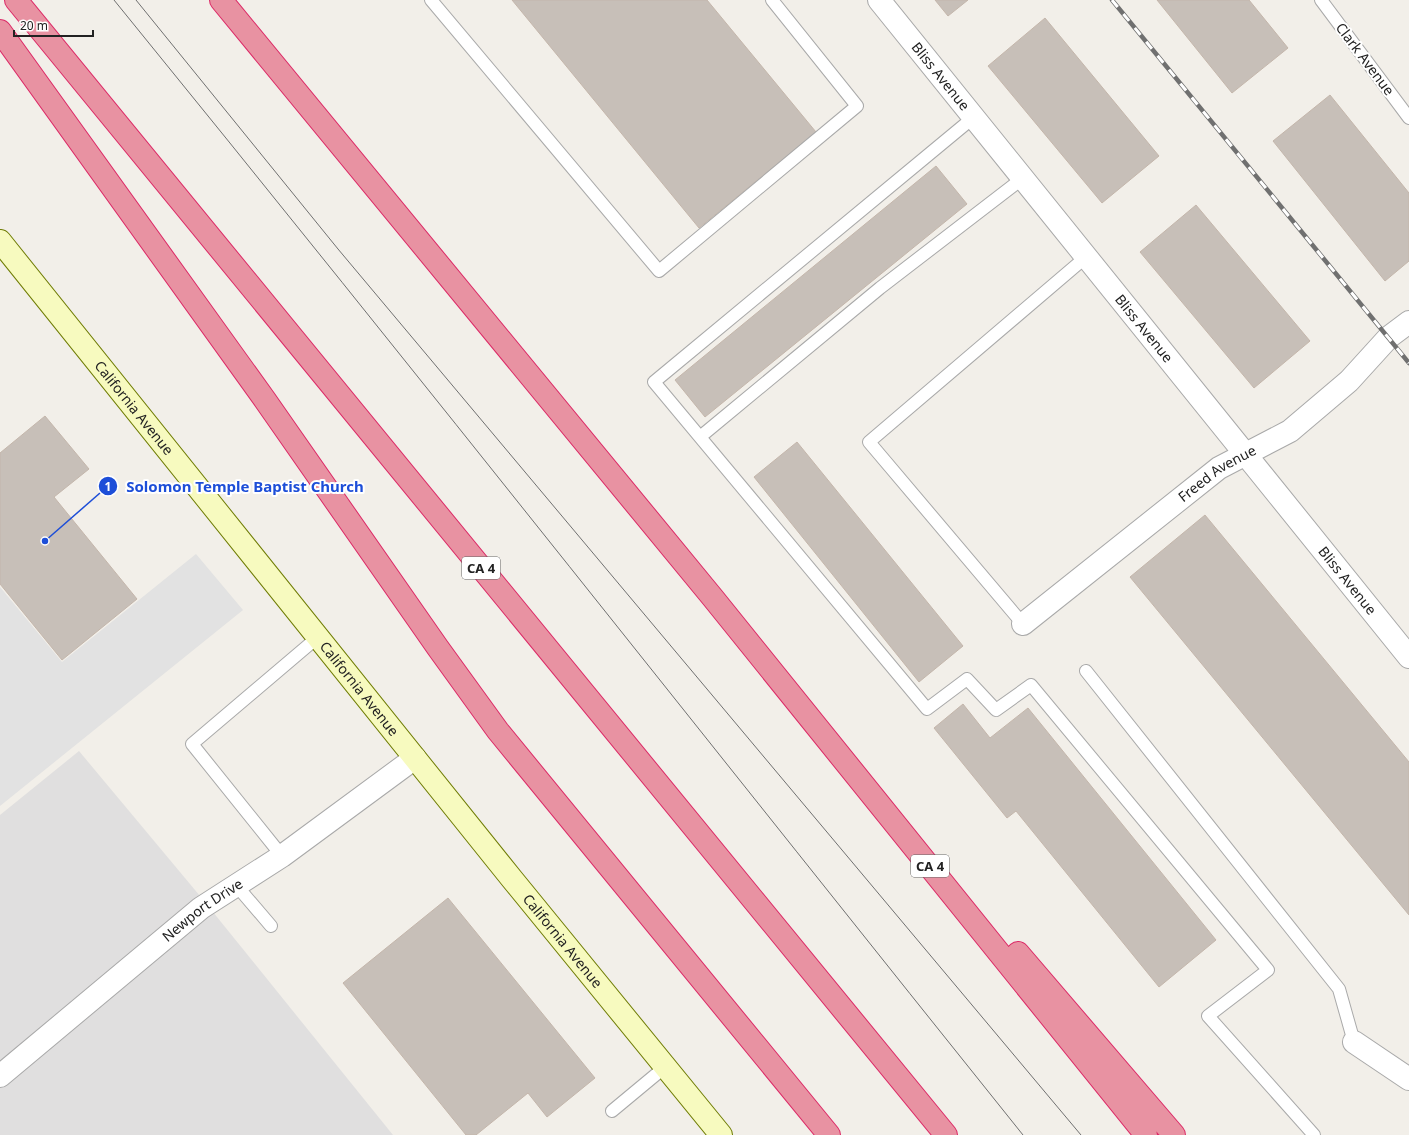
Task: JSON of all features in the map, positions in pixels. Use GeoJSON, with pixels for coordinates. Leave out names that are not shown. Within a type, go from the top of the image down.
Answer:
{"type":"FeatureCollection","features":[{"type":"Feature","properties":{"kind":"highway","name":"CA 4"},"geometry":{"type":"LineString","coordinates":[[16,0],[946,1135]]}},
{"type":"Feature","properties":{"kind":"highway","name":"CA 4"},"geometry":{"type":"LineString","coordinates":[[221,0],[713,598],[1146,1135]]}},
{"type":"Feature","properties":{"kind":"highway"},"geometry":{"type":"LineString","coordinates":[[0,31],[265,400],[438,648],[498,731],[829,1135]]}},
{"type":"Feature","properties":{"kind":"highway"},"geometry":{"type":"LineString","coordinates":[[713,598],[1174,1135]]}},
{"type":"Feature","properties":{"kind":"main road","name":"California Avenue"},"geometry":{"type":"LineString","coordinates":[[0,241],[721,1135]]}},
{"type":"Feature","properties":{"kind":"street","name":"Bliss Avenue"},"geometry":{"type":"LineString","coordinates":[[879,0],[1409,657]]}},
{"type":"Feature","properties":{"kind":"street","name":"Freed Avenue"},"geometry":{"type":"LineString","coordinates":[[1023,624],[1218,468],[1246,455],[1290,431],[1349,381],[1388,337],[1409,322]]}},
{"type":"Feature","properties":{"kind":"street","name":"Newport Drive"},"geometry":{"type":"LineString","coordinates":[[0,1076],[201,908],[282,856],[416,758]]}},
{"type":"Feature","properties":{"kind":"street"},"geometry":{"type":"LineString","coordinates":[[1354,1042],[1409,1079]]}},
{"type":"Feature","properties":{"kind":"lane"},"geometry":{"type":"LineString","coordinates":[[431,0],[659,271],[857,106],[772,0]]}},
{"type":"Feature","properties":{"kind":"lane","name":"Clark Avenue"},"geometry":{"type":"LineString","coordinates":[[1321,0],[1409,118]]}},
{"type":"Feature","properties":{"kind":"lane"},"geometry":{"type":"LineString","coordinates":[[974,117],[654,382],[927,709],[968,679],[996,710],[1031,685],[1268,970],[1208,1016],[1314,1135]]}},
{"type":"Feature","properties":{"kind":"lane"},"geometry":{"type":"LineString","coordinates":[[700,437],[880,288],[1023,178]]}},
{"type":"Feature","properties":{"kind":"lane"},"geometry":{"type":"LineString","coordinates":[[1023,624],[869,442],[1086,257]]}},
{"type":"Feature","properties":{"kind":"lane"},"geometry":{"type":"LineString","coordinates":[[282,856],[192,744],[318,636]]}},
{"type":"Feature","properties":{"kind":"lane"},"geometry":{"type":"LineString","coordinates":[[1086,671],[1339,989],[1354,1042]]}},
{"type":"Feature","properties":{"kind":"lane"},"geometry":{"type":"LineString","coordinates":[[236,886],[271,926]]}},
{"type":"Feature","properties":{"kind":"lane"},"geometry":{"type":"LineString","coordinates":[[612,1110],[665,1066]]}},
{"type":"Feature","properties":{"kind":"shaded area"},"geometry":{"type":"Polygon","coordinates":[[[196,554],[243,610],[0,806],[0,587],[62,662],[196,554]]]}},
{"type":"Feature","properties":{"kind":"shaded area"},"geometry":{"type":"Polygon","coordinates":[[[79,751],[200,896],[393,1135],[0,1135],[0,815],[79,751]]]}},
{"type":"Feature","properties":{"kind":"building"},"geometry":{"type":"Polygon","coordinates":[[[512,0],[707,0],[816,132],[699,228],[512,0]]]}},
{"type":"Feature","properties":{"kind":"building"},"geometry":{"type":"Polygon","coordinates":[[[935,0],[968,0],[948,16],[935,0]]]}},
{"type":"Feature","properties":{"kind":"building"},"geometry":{"type":"Polygon","coordinates":[[[1157,0],[1249,0],[1288,48],[1232,93],[1157,0]]]}},
{"type":"Feature","properties":{"kind":"building"},"geometry":{"type":"Polygon","coordinates":[[[1045,18],[1159,156],[1102,203],[988,66],[1045,18]]]}},
{"type":"Feature","properties":{"kind":"building"},"geometry":{"type":"Polygon","coordinates":[[[1330,95],[1409,193],[1409,261],[1385,281],[1273,141],[1330,95]]]}},
{"type":"Feature","properties":{"kind":"building"},"geometry":{"type":"Polygon","coordinates":[[[936,166],[967,204],[705,417],[675,380],[936,166]]]}},
{"type":"Feature","properties":{"kind":"building"},"geometry":{"type":"Polygon","coordinates":[[[1196,205],[1310,341],[1254,388],[1140,252],[1196,205]]]}},
{"type":"Feature","properties":{"kind":"building"},"geometry":{"type":"Polygon","coordinates":[[[45,416],[89,469],[54,497],[137,599],[62,660],[0,584],[0,453],[45,416]]]}},
{"type":"Feature","properties":{"kind":"building"},"geometry":{"type":"Polygon","coordinates":[[[797,442],[963,646],[919,682],[754,477],[797,442]]]}},
{"type":"Feature","properties":{"kind":"building"},"geometry":{"type":"Polygon","coordinates":[[[1205,515],[1409,762],[1409,915],[1130,577],[1205,515]]]}},
{"type":"Feature","properties":{"kind":"building"},"geometry":{"type":"Polygon","coordinates":[[[963,704],[990,738],[1028,708],[1216,940],[1159,987],[1016,811],[1007,818],[934,728],[963,704]]]}},
{"type":"Feature","properties":{"kind":"building"},"geometry":{"type":"Polygon","coordinates":[[[448,898],[595,1078],[547,1117],[528,1093],[476,1135],[466,1135],[343,983],[448,898]]]}},
{"type":"Feature","properties":{"kind":"tram line"},"geometry":{"type":"LineString","coordinates":[[114,0],[456,425],[1023,1135]]}},
{"type":"Feature","properties":{"kind":"tram line"},"geometry":{"type":"LineString","coordinates":[[136,0],[338,249],[1081,1135]]}},
{"type":"Feature","properties":{"kind":"railway"},"geometry":{"type":"LineString","coordinates":[[1112,0],[1409,363]]}},
{"type":"Feature","properties":{"kind":"place","name":"Solomon Temple Baptist Church"},"geometry":{"type":"Point","coordinates":[45,541]}}]}
